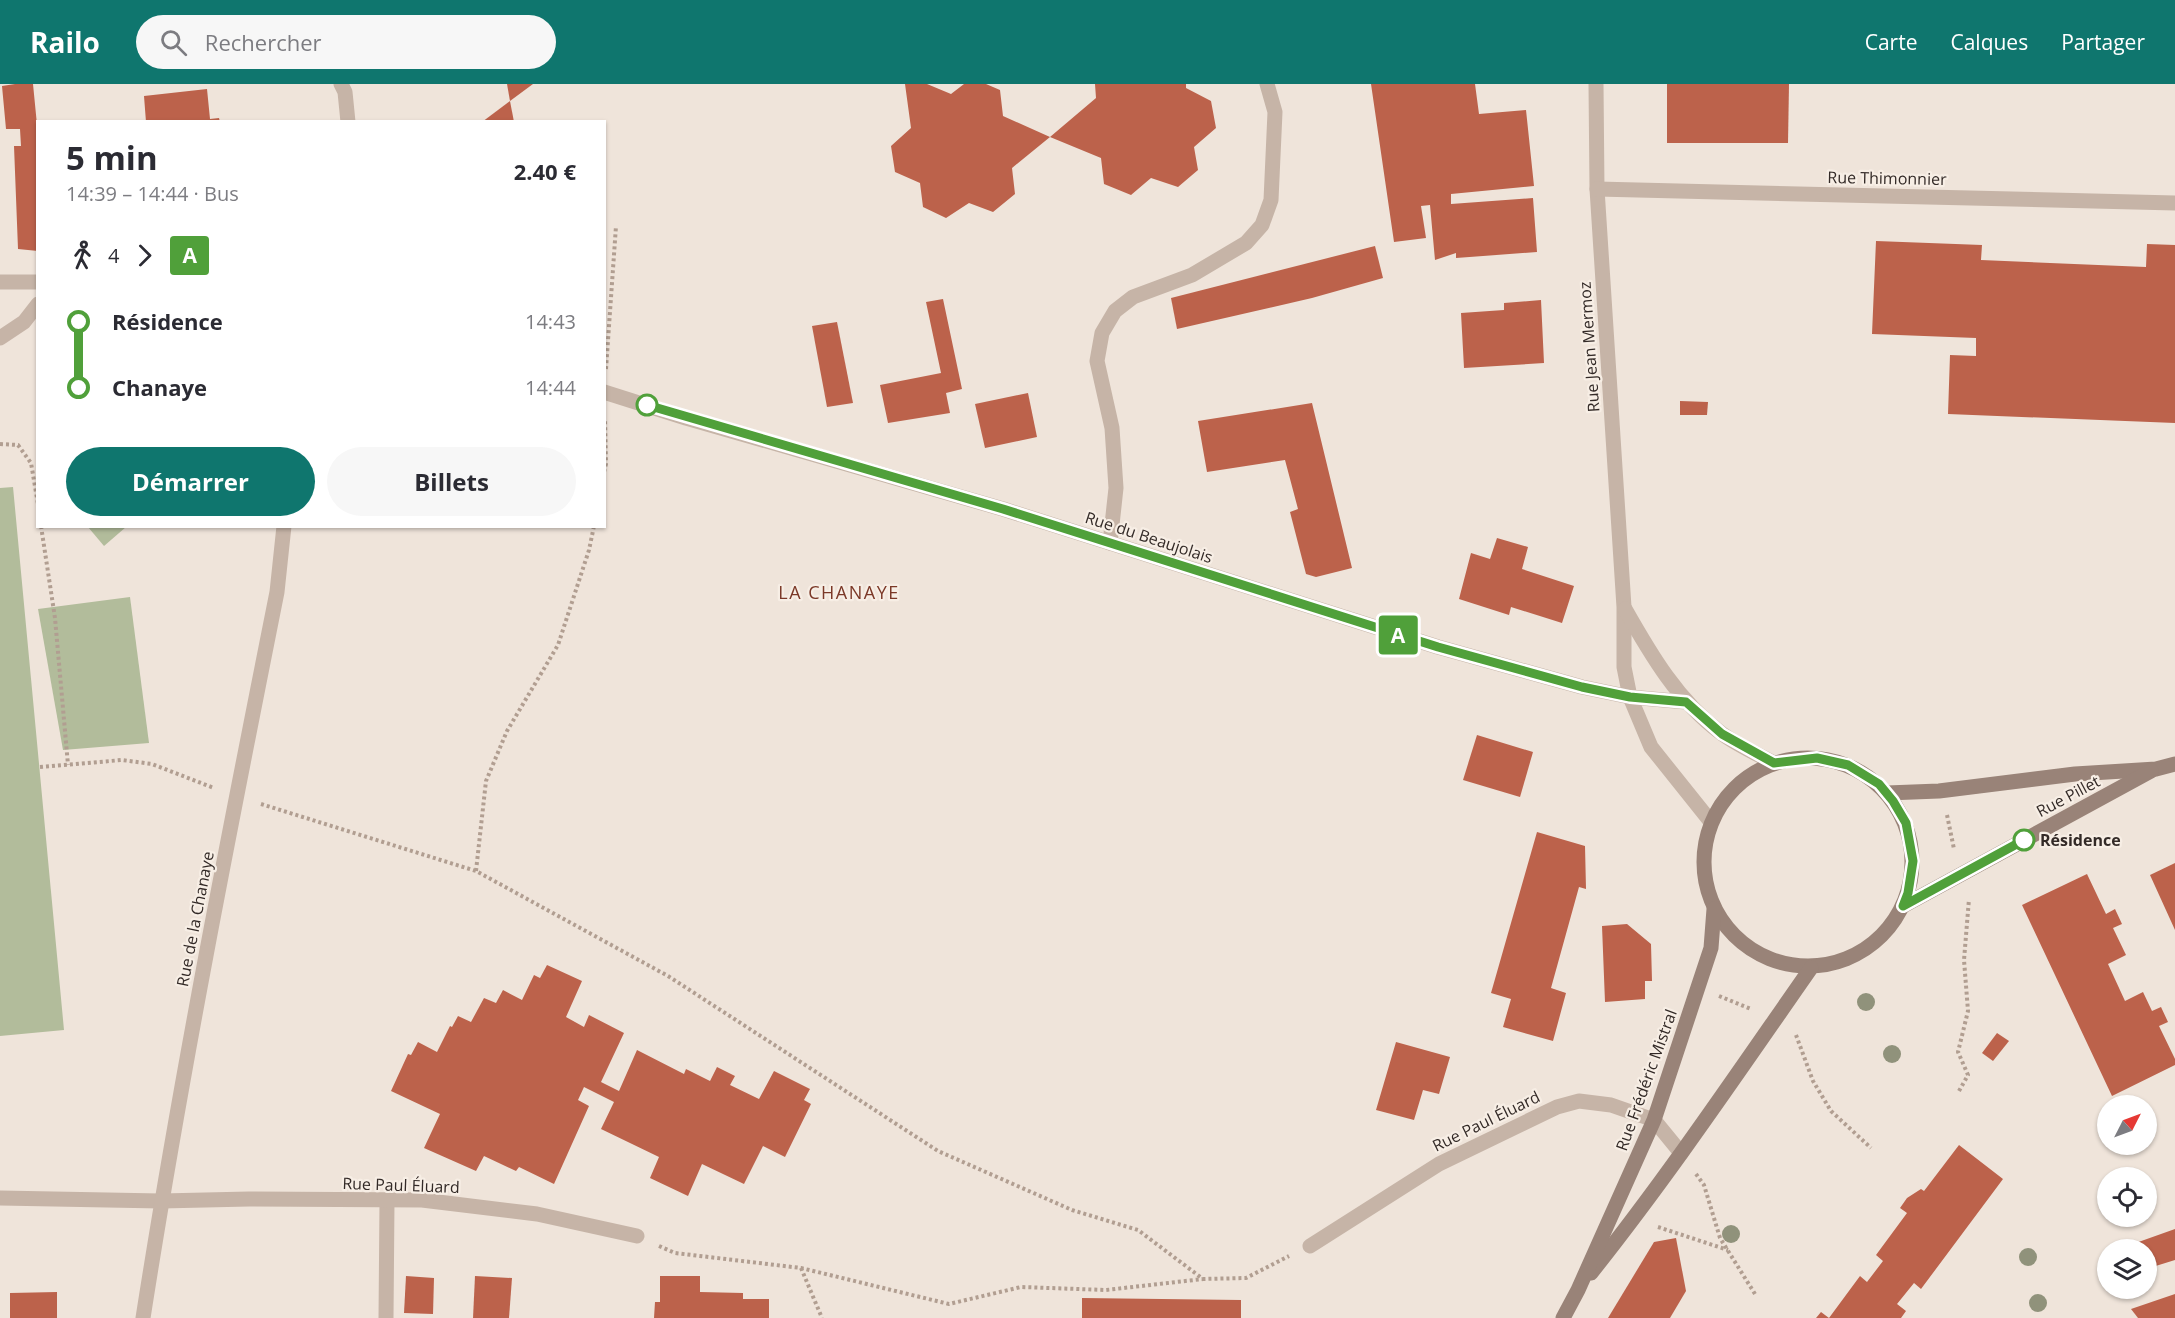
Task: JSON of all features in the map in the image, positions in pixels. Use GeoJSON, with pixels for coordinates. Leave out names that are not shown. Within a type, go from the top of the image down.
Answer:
{"type":"FeatureCollection","features":[{"type":"Feature","properties":{"kind":"street"},"geometry":{"type":"LineString","coordinates":[[341,84],[345,92],[348,120]]}},
{"type":"Feature","properties":{"kind":"street"},"geometry":{"type":"LineString","coordinates":[[1110,543],[1116,489],[1112,428],[1097,361],[1102,333],[1115,311],[1133,297],[1192,274],[1246,243],[1262,225],[1271,200],[1275,112],[1268,84]]}},
{"type":"Feature","properties":{"kind":"street","name":"Rue Jean Mermoz"},"geometry":{"type":"LineString","coordinates":[[1596,84],[1597,189],[1624,607],[1624,667],[1630,697],[1651,747],[1711,822]]}},
{"type":"Feature","properties":{"kind":"street","name":"Rue Thimonnier"},"geometry":{"type":"LineString","coordinates":[[1597,189],[2175,202]]}},
{"type":"Feature","properties":{"kind":"street"},"geometry":{"type":"LineString","coordinates":[[0,282],[36,282]]}},
{"type":"Feature","properties":{"kind":"street"},"geometry":{"type":"LineString","coordinates":[[0,338],[24,322],[36,307]]}},
{"type":"Feature","properties":{"kind":"street","name":"Rue du Beaujolais"},"geometry":{"type":"LineString","coordinates":[[606,386],[686,418],[1003,509],[1438,647],[1582,687],[1630,697],[1686,702]]}},
{"type":"Feature","properties":{"kind":"street","name":"Rue de la Chanaye"},"geometry":{"type":"LineString","coordinates":[[143,1318],[161,1201],[277,592],[284,528]]}},
{"type":"Feature","properties":{"kind":"street","name":"Rue Jean Mermoz"},"geometry":{"type":"LineString","coordinates":[[1624,607],[1650,653],[1686,702],[1722,734],[1774,763]]}},
{"type":"Feature","properties":{"kind":"street"},"geometry":{"type":"LineString","coordinates":[[1817,758],[1848,765],[1879,784],[1906,823],[1913,861],[1908,893],[1903,906],[1897,919],[1874,944],[1845,961],[1811,968],[1783,964],[1744,946],[1714,909],[1705,884],[1704,846],[1711,822],[1720,805],[1738,784],[1757,770],[1774,763],[1817,758]]}},
{"type":"Feature","properties":{"kind":"street","name":"Rue Pillet"},"geometry":{"type":"LineString","coordinates":[[1887,793],[1939,791],[2075,774],[2156,769],[2175,764]]}},
{"type":"Feature","properties":{"kind":"street","name":"Rue Pillet"},"geometry":{"type":"LineString","coordinates":[[1903,906],[2156,769]]}},
{"type":"Feature","properties":{"kind":"street","name":"Rue Frédéric Mistral"},"geometry":{"type":"LineString","coordinates":[[1563,1318],[1578,1290],[1654,1120],[1711,948],[1714,909]]}},
{"type":"Feature","properties":{"kind":"street","name":"Rue Frédéric Mistral"},"geometry":{"type":"LineString","coordinates":[[1578,1290],[1632,1223],[1811,968]]}},
{"type":"Feature","properties":{"kind":"street","name":"Rue Paul Éluard"},"geometry":{"type":"LineString","coordinates":[[1310,1246],[1439,1164],[1557,1107],[1579,1101],[1611,1105],[1654,1120]]}},
{"type":"Feature","properties":{"kind":"street"},"geometry":{"type":"LineString","coordinates":[[1654,1120],[1681,1153]]}},
{"type":"Feature","properties":{"kind":"street","name":"Rue Paul Éluard"},"geometry":{"type":"LineString","coordinates":[[0,1198],[161,1201],[422,1200],[530,1213],[637,1236]]}},
{"type":"Feature","properties":{"kind":"street"},"geometry":{"type":"LineString","coordinates":[[386,1318],[387,1201]]}},
{"type":"Feature","properties":{"kind":"path"},"geometry":{"type":"LineString","coordinates":[[606,371],[616,226]]}},
{"type":"Feature","properties":{"kind":"path"},"geometry":{"type":"LineString","coordinates":[[0,444],[18,446],[31,463],[36,492]]}},
{"type":"Feature","properties":{"kind":"path"},"geometry":{"type":"LineString","coordinates":[[41,528],[56,618],[68,765]]}},
{"type":"Feature","properties":{"kind":"path"},"geometry":{"type":"LineString","coordinates":[[476,871],[486,781],[507,731],[558,645],[589,550],[594,528]]}},
{"type":"Feature","properties":{"kind":"path"},"geometry":{"type":"LineString","coordinates":[[40,767],[122,760],[152,764],[237,797],[476,871],[668,976],[938,1150],[1072,1210],[1138,1230],[1203,1279]]}},
{"type":"Feature","properties":{"kind":"path"},"geometry":{"type":"LineString","coordinates":[[1946,810],[1955,853]]}},
{"type":"Feature","properties":{"kind":"path"},"geometry":{"type":"LineString","coordinates":[[1959,1091],[1968,1076],[1958,1052],[1968,1011],[1964,960],[1969,896]]}},
{"type":"Feature","properties":{"kind":"path"},"geometry":{"type":"LineString","coordinates":[[1699,988],[1774,1019],[1794,1031],[1813,1081],[1831,1111],[1871,1148]]}},
{"type":"Feature","properties":{"kind":"path"},"geometry":{"type":"LineString","coordinates":[[1681,1153],[1704,1185],[1720,1238],[1755,1294]]}},
{"type":"Feature","properties":{"kind":"path"},"geometry":{"type":"LineString","coordinates":[[1658,1227],[1728,1250]]}},
{"type":"Feature","properties":{"kind":"path"},"geometry":{"type":"LineString","coordinates":[[637,1236],[675,1253],[801,1268],[949,1304],[1021,1287],[1106,1290],[1203,1279],[1246,1278],[1310,1246]]}},
{"type":"Feature","properties":{"kind":"path"},"geometry":{"type":"LineString","coordinates":[[801,1268],[822,1318]]}},
{"type":"Feature","properties":{"kind":"green space"},"geometry":{"type":"Polygon","coordinates":[[[13,487],[64,1030],[0,1036],[0,488],[13,487]]]}},
{"type":"Feature","properties":{"kind":"green space"},"geometry":{"type":"Polygon","coordinates":[[[89,528],[125,528],[104,546],[89,528]]]}},
{"type":"Feature","properties":{"kind":"green space"},"geometry":{"type":"Polygon","coordinates":[[[130,597],[149,743],[63,750],[38,609],[130,597]]]}},
{"type":"Feature","properties":{"kind":"building"},"geometry":{"type":"Polygon","coordinates":[[[33,84],[37,120],[36,251],[18,249],[14,146],[21,146],[20,129],[6,129],[2,86],[33,84]]]}},
{"type":"Feature","properties":{"kind":"building"},"geometry":{"type":"Polygon","coordinates":[[[507,84],[533,84],[510,101],[507,84]]]}},
{"type":"Feature","properties":{"kind":"building"},"geometry":{"type":"Polygon","coordinates":[[[905,84],[927,84],[951,94],[964,84],[986,84],[1000,90],[1003,116],[1050,137],[1012,168],[1015,194],[993,212],[969,203],[946,218],[923,207],[920,183],[895,172],[891,146],[911,128],[905,84]]]}},
{"type":"Feature","properties":{"kind":"building"},"geometry":{"type":"Polygon","coordinates":[[[1095,84],[1186,84],[1186,88],[1211,101],[1216,128],[1194,147],[1198,170],[1178,187],[1151,178],[1131,195],[1104,184],[1101,158],[1050,137],[1096,98],[1095,84]]]}},
{"type":"Feature","properties":{"kind":"building"},"geometry":{"type":"Polygon","coordinates":[[[1371,84],[1475,84],[1479,114],[1526,110],[1534,186],[1451,194],[1451,204],[1533,198],[1537,252],[1456,258],[1456,253],[1435,260],[1430,205],[1421,206],[1426,238],[1394,242],[1371,84]]]}},
{"type":"Feature","properties":{"kind":"building"},"geometry":{"type":"Polygon","coordinates":[[[1667,84],[1789,84],[1788,143],[1667,143],[1667,84]]]}},
{"type":"Feature","properties":{"kind":"building"},"geometry":{"type":"Polygon","coordinates":[[[207,89],[210,119],[219,118],[220,120],[146,120],[144,96],[207,89]]]}},
{"type":"Feature","properties":{"kind":"building"},"geometry":{"type":"Polygon","coordinates":[[[510,101],[514,120],[485,120],[510,101]]]}},
{"type":"Feature","properties":{"kind":"building"},"geometry":{"type":"Polygon","coordinates":[[[1876,241],[1982,245],[1981,260],[2146,267],[2147,244],[2175,245],[2175,423],[1948,414],[1950,355],[1976,356],[1976,338],[1872,334],[1876,241]]]}},
{"type":"Feature","properties":{"kind":"building"},"geometry":{"type":"Polygon","coordinates":[[[1375,246],[1383,278],[1312,298],[1177,329],[1171,298],[1375,246]]]}},
{"type":"Feature","properties":{"kind":"building"},"geometry":{"type":"Polygon","coordinates":[[[943,299],[962,389],[946,393],[950,413],[888,423],[880,385],[941,373],[926,302],[943,299]]]}},
{"type":"Feature","properties":{"kind":"building"},"geometry":{"type":"Polygon","coordinates":[[[1541,300],[1544,363],[1464,368],[1461,313],[1504,310],[1504,303],[1541,300]]]}},
{"type":"Feature","properties":{"kind":"building"},"geometry":{"type":"Polygon","coordinates":[[[837,322],[853,403],[827,407],[812,326],[837,322]]]}},
{"type":"Feature","properties":{"kind":"building"},"geometry":{"type":"Polygon","coordinates":[[[1028,393],[1037,437],[985,448],[975,404],[1028,393]]]}},
{"type":"Feature","properties":{"kind":"building"},"geometry":{"type":"Polygon","coordinates":[[[1680,401],[1708,402],[1707,415],[1680,415],[1680,401]]]}},
{"type":"Feature","properties":{"kind":"building"},"geometry":{"type":"Polygon","coordinates":[[[1312,403],[1352,568],[1316,577],[1306,574],[1290,512],[1298,509],[1285,460],[1207,472],[1198,421],[1312,403]]]}},
{"type":"Feature","properties":{"kind":"building"},"geometry":{"type":"Polygon","coordinates":[[[1497,538],[1528,547],[1522,569],[1574,586],[1562,623],[1511,607],[1509,615],[1459,599],[1471,553],[1490,559],[1497,538]]]}},
{"type":"Feature","properties":{"kind":"building"},"geometry":{"type":"Polygon","coordinates":[[[1477,735],[1533,752],[1520,797],[1463,780],[1477,735]]]}},
{"type":"Feature","properties":{"kind":"building"},"geometry":{"type":"Polygon","coordinates":[[[1537,832],[1585,846],[1586,889],[1579,887],[1551,988],[1566,993],[1553,1041],[1503,1027],[1511,999],[1491,993],[1537,832]]]}},
{"type":"Feature","properties":{"kind":"building"},"geometry":{"type":"Polygon","coordinates":[[[2175,863],[2175,930],[2150,875],[2175,863]]]}},
{"type":"Feature","properties":{"kind":"building"},"geometry":{"type":"Polygon","coordinates":[[[2087,874],[2106,914],[2115,909],[2122,924],[2113,928],[2126,955],[2108,964],[2125,1001],[2143,992],[2152,1011],[2161,1007],[2168,1022],[2159,1026],[2175,1059],[2175,1065],[2112,1095],[2022,905],[2087,874]]]}},
{"type":"Feature","properties":{"kind":"building"},"geometry":{"type":"Polygon","coordinates":[[[1627,924],[1651,944],[1652,981],[1645,981],[1645,999],[1605,1002],[1602,926],[1627,924]]]}},
{"type":"Feature","properties":{"kind":"building"},"geometry":{"type":"Polygon","coordinates":[[[547,965],[582,981],[566,1017],[584,1027],[589,1015],[624,1033],[601,1082],[619,1091],[637,1050],[684,1074],[686,1069],[710,1081],[717,1067],[735,1076],[730,1085],[759,1099],[774,1071],[810,1089],[804,1100],[811,1104],[785,1157],[763,1146],[744,1184],[702,1164],[688,1196],[650,1178],[659,1157],[601,1129],[614,1102],[584,1087],[578,1100],[589,1106],[554,1184],[519,1167],[516,1171],[484,1156],[476,1171],[424,1148],[440,1114],[391,1091],[408,1054],[411,1055],[418,1042],[437,1052],[450,1026],[452,1027],[458,1016],[471,1022],[484,998],[496,1003],[503,990],[522,1000],[534,975],[540,978],[547,965]]]}},
{"type":"Feature","properties":{"kind":"building"},"geometry":{"type":"Polygon","coordinates":[[[1997,1033],[2009,1041],[1993,1061],[1982,1053],[1997,1033]]]}},
{"type":"Feature","properties":{"kind":"building"},"geometry":{"type":"Polygon","coordinates":[[[1396,1042],[1450,1057],[1439,1094],[1423,1090],[1414,1120],[1376,1110],[1396,1042]]]}},
{"type":"Feature","properties":{"kind":"building"},"geometry":{"type":"Polygon","coordinates":[[[1959,1145],[2003,1179],[1921,1289],[1914,1283],[1897,1304],[1906,1311],[1901,1318],[1829,1318],[1860,1276],[1867,1282],[1883,1261],[1876,1255],[1907,1213],[1900,1208],[1907,1198],[1921,1189],[1924,1191],[1959,1145]]]}},
{"type":"Feature","properties":{"kind":"building"},"geometry":{"type":"Polygon","coordinates":[[[2175,1229],[2175,1260],[2157,1266],[2157,1239],[2147,1239],[2175,1229]]]}},
{"type":"Feature","properties":{"kind":"building"},"geometry":{"type":"Polygon","coordinates":[[[1676,1238],[1686,1291],[1670,1318],[1608,1318],[1654,1242],[1676,1238]]]}},
{"type":"Feature","properties":{"kind":"building"},"geometry":{"type":"Polygon","coordinates":[[[406,1276],[434,1278],[433,1314],[404,1313],[406,1276]]]}},
{"type":"Feature","properties":{"kind":"building"},"geometry":{"type":"Polygon","coordinates":[[[475,1276],[512,1278],[509,1318],[473,1318],[475,1276]]]}},
{"type":"Feature","properties":{"kind":"building"},"geometry":{"type":"Polygon","coordinates":[[[660,1276],[700,1276],[700,1292],[743,1293],[743,1299],[769,1299],[769,1318],[654,1318],[655,1302],[660,1302],[660,1276]]]}},
{"type":"Feature","properties":{"kind":"building"},"geometry":{"type":"Polygon","coordinates":[[[57,1292],[57,1318],[10,1318],[10,1293],[57,1292]]]}},
{"type":"Feature","properties":{"kind":"building"},"geometry":{"type":"Polygon","coordinates":[[[2175,1294],[2175,1318],[2138,1318],[2131,1309],[2175,1294]]]}},
{"type":"Feature","properties":{"kind":"building"},"geometry":{"type":"Polygon","coordinates":[[[1082,1298],[1241,1300],[1241,1318],[1082,1318],[1082,1298]]]}},
{"type":"Feature","properties":{"kind":"building"},"geometry":{"type":"Polygon","coordinates":[[[1821,1312],[1829,1318],[1816,1318],[1821,1312]]]}},
{"type":"Feature","properties":{"kind":"bus line","name":"A"},"geometry":{"type":"LineString","coordinates":[[647,405],[1003,509],[1438,647],[1582,687],[1630,697],[1686,702],[1722,734],[1774,763],[1817,758],[1848,765],[1879,784],[1893,801],[1906,823],[1913,861],[1908,893],[1903,906],[2024,840]]}},
{"type":"Feature","properties":{"kind":"place","name":"Résidence"},"geometry":{"type":"Point","coordinates":[2024,840]}},
{"type":"Feature","properties":{"kind":"district","name":"LA CHANAYE"},"geometry":{"type":"Point","coordinates":[839,592]}}]}
